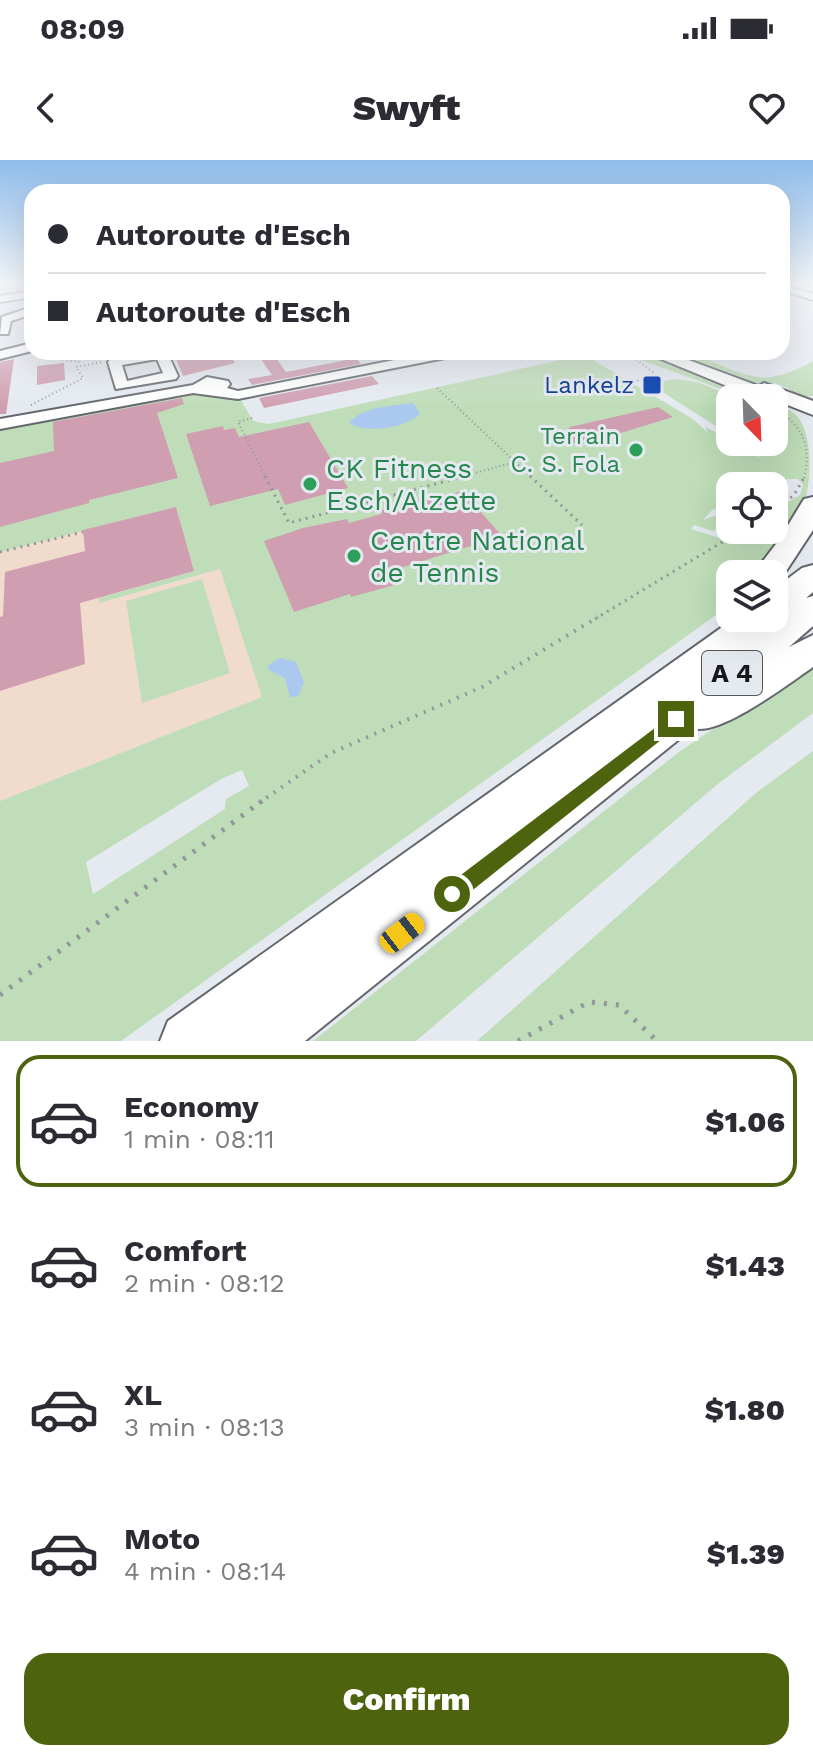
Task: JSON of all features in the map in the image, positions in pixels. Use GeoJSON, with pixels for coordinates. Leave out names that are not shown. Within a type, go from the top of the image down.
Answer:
{"type":"FeatureCollection","features":[{"type":"Feature","properties":{"kind":"highway"},"geometry":{"type":"LineString","coordinates":[[788,399],[813,399]]}},
{"type":"Feature","properties":{"kind":"highway"},"geometry":{"type":"LineString","coordinates":[[788,403],[813,410]]}},
{"type":"Feature","properties":{"kind":"highway"},"geometry":{"type":"LineString","coordinates":[[788,408],[813,422]]}},
{"type":"Feature","properties":{"kind":"highway"},"geometry":{"type":"LineString","coordinates":[[779,560],[813,505]]}},
{"type":"Feature","properties":{"kind":"highway"},"geometry":{"type":"LineString","coordinates":[[788,595],[813,576]]}},
{"type":"Feature","properties":{"kind":"highway","name":"A 4"},"geometry":{"type":"LineString","coordinates":[[261,1041],[651,739],[813,608]]}},
{"type":"Feature","properties":{"kind":"highway","name":"A 4"},"geometry":{"type":"LineString","coordinates":[[188,1041],[727,634]]}},
{"type":"Feature","properties":{"kind":"highway"},"geometry":{"type":"LineString","coordinates":[[651,739],[748,691],[813,649]]}},
{"type":"Feature","properties":{"kind":"main road"},"geometry":{"type":"LineString","coordinates":[[672,360],[734,384]]}},
{"type":"Feature","properties":{"kind":"main road"},"geometry":{"type":"LineString","coordinates":[[684,360],[739,384]]}},
{"type":"Feature","properties":{"kind":"street"},"geometry":{"type":"LineString","coordinates":[[4,331],[5,326]]}},
{"type":"Feature","properties":{"kind":"street"},"geometry":{"type":"LineString","coordinates":[[0,355],[24,351]]}},
{"type":"Feature","properties":{"kind":"street"},"geometry":{"type":"LineString","coordinates":[[2,423],[197,388],[202,392],[218,390],[238,395],[415,360]]}},
{"type":"Feature","properties":{"kind":"path"},"geometry":{"type":"LineString","coordinates":[[70,360],[102,362]]}},
{"type":"Feature","properties":{"kind":"path"},"geometry":{"type":"LineString","coordinates":[[2,423],[5,409],[33,404],[83,378],[82,372],[77,371],[80,360]]}},
{"type":"Feature","properties":{"kind":"path"},"geometry":{"type":"LineString","coordinates":[[635,380],[644,382],[658,376],[637,360]]}},
{"type":"Feature","properties":{"kind":"path"},"geometry":{"type":"LineString","coordinates":[[437,388],[582,525]]}},
{"type":"Feature","properties":{"kind":"path"},"geometry":{"type":"LineString","coordinates":[[788,414],[801,429],[805,442],[806,473],[798,494],[788,501]]}},
{"type":"Feature","properties":{"kind":"path"},"geometry":{"type":"LineString","coordinates":[[252,418],[238,422],[289,523],[515,462]]}},
{"type":"Feature","properties":{"kind":"path"},"geometry":{"type":"LineString","coordinates":[[0,552],[83,532]]}},
{"type":"Feature","properties":{"kind":"path"},"geometry":{"type":"LineString","coordinates":[[0,995],[137,896],[227,825],[331,753],[482,687],[719,544]]}},
{"type":"Feature","properties":{"kind":"path"},"geometry":{"type":"LineString","coordinates":[[518,1041],[589,1002],[619,1005],[657,1041]]}},
{"type":"Feature","properties":{"kind":"shaded area"},"geometry":{"type":"Polygon","coordinates":[[[176,507],[194,571],[99,598],[100,603],[220,569],[262,697],[0,801],[0,552],[176,507]]]}},
{"type":"Feature","properties":{"kind":"green space"},"geometry":{"type":"Polygon","coordinates":[[[561,360],[593,360],[693,419],[707,432],[706,427],[716,433],[716,456],[788,456],[788,410],[796,415],[807,439],[809,469],[806,497],[813,500],[788,541],[788,502],[800,495],[803,485],[798,479],[788,479],[788,472],[716,472],[716,509],[703,520],[716,516],[716,530],[694,525],[691,529],[716,537],[716,544],[786,544],[777,560],[716,560],[716,615],[121,1041],[0,1041],[0,801],[262,697],[220,569],[99,603],[99,598],[194,571],[176,507],[0,552],[0,430],[160,399],[177,389],[238,395],[253,421],[269,424],[561,360]],[[242,770],[221,779],[86,862],[93,894],[225,809],[226,799],[249,786],[242,770]]]}},
{"type":"Feature","properties":{"kind":"green space"},"geometry":{"type":"Polygon","coordinates":[[[642,360],[664,360],[723,384],[716,384],[716,387],[642,360]]]}},
{"type":"Feature","properties":{"kind":"green space"},"geometry":{"type":"Polygon","coordinates":[[[694,360],[707,360],[764,378],[786,373],[813,361],[813,396],[796,396],[788,384],[759,384],[694,360]]]}},
{"type":"Feature","properties":{"kind":"green space"},"geometry":{"type":"Polygon","coordinates":[[[675,379],[697,382],[716,390],[716,426],[661,391],[660,382],[675,379]]]}},
{"type":"Feature","properties":{"kind":"green space"},"geometry":{"type":"Polygon","coordinates":[[[202,579],[230,673],[142,703],[126,601],[202,579]]]}},
{"type":"Feature","properties":{"kind":"green space"},"geometry":{"type":"Polygon","coordinates":[[[813,661],[813,713],[719,783],[416,1041],[313,1041],[679,752],[813,661]]]}},
{"type":"Feature","properties":{"kind":"green space"},"geometry":{"type":"Polygon","coordinates":[[[813,751],[813,1041],[477,1041],[756,793],[813,751]]]}},
{"type":"Feature","properties":{"kind":"water"},"geometry":{"type":"Polygon","coordinates":[[[413,403],[420,414],[396,426],[375,429],[349,423],[370,410],[413,403]]]}},
{"type":"Feature","properties":{"kind":"water"},"geometry":{"type":"Polygon","coordinates":[[[280,658],[296,662],[304,683],[298,696],[290,697],[285,678],[269,670],[268,665],[280,658]]]}},
{"type":"Feature","properties":{"kind":"building"},"geometry":{"type":"Polygon","coordinates":[[[14,359],[6,414],[0,414],[0,362],[14,359]]]}},
{"type":"Feature","properties":{"kind":"building"},"geometry":{"type":"Polygon","coordinates":[[[176,360],[233,360],[235,363],[183,376],[176,360]]]}},
{"type":"Feature","properties":{"kind":"building"},"geometry":{"type":"Polygon","coordinates":[[[262,360],[278,360],[286,372],[346,360],[358,360],[361,364],[252,385],[248,379],[272,375],[262,360]]]}},
{"type":"Feature","properties":{"kind":"building"},"geometry":{"type":"Polygon","coordinates":[[[64,363],[65,380],[37,385],[37,366],[64,363]]]}},
{"type":"Feature","properties":{"kind":"building"},"geometry":{"type":"Polygon","coordinates":[[[372,376],[379,384],[264,408],[259,398],[372,376]]]}},
{"type":"Feature","properties":{"kind":"building"},"geometry":{"type":"Polygon","coordinates":[[[182,398],[184,404],[157,413],[178,478],[89,500],[89,503],[0,527],[0,463],[54,451],[53,422],[182,398]]]}},
{"type":"Feature","properties":{"kind":"building"},"geometry":{"type":"Polygon","coordinates":[[[658,407],[673,417],[588,443],[584,440],[569,444],[560,436],[570,427],[658,407]]]}},
{"type":"Feature","properties":{"kind":"building"},"geometry":{"type":"Polygon","coordinates":[[[309,422],[348,488],[285,505],[278,489],[210,506],[186,434],[223,426],[224,430],[235,428],[239,437],[309,422]]]}},
{"type":"Feature","properties":{"kind":"building","name":"Centre National de Tennis"},"geometry":{"type":"Polygon","coordinates":[[[462,491],[502,536],[391,571],[398,584],[351,597],[350,594],[294,612],[264,541],[303,528],[347,519],[349,523],[382,514],[380,511],[400,503],[430,500],[462,491]]]}},
{"type":"Feature","properties":{"kind":"building"},"geometry":{"type":"Polygon","coordinates":[[[176,507],[194,571],[80,603],[85,664],[0,691],[0,617],[3,616],[5,572],[85,551],[83,530],[176,507]]]}},
{"type":"Feature","properties":{"kind":"place","name":"Lankelz"},"geometry":{"type":"Point","coordinates":[652,385]}},
{"type":"Feature","properties":{"kind":"place","name":"Terrain C. S. Fola"},"geometry":{"type":"Point","coordinates":[636,450]}},
{"type":"Feature","properties":{"kind":"place","name":"CK Fitness Esch/Alzette"},"geometry":{"type":"Point","coordinates":[310,484]}},
{"type":"Feature","properties":{"kind":"place","name":"Centre National de Tennis"},"geometry":{"type":"Point","coordinates":[354,556]}},
{"type":"Feature","properties":{"kind":"route"},"geometry":{"type":"LineString","coordinates":[[452,894],[676,719]]}}]}
